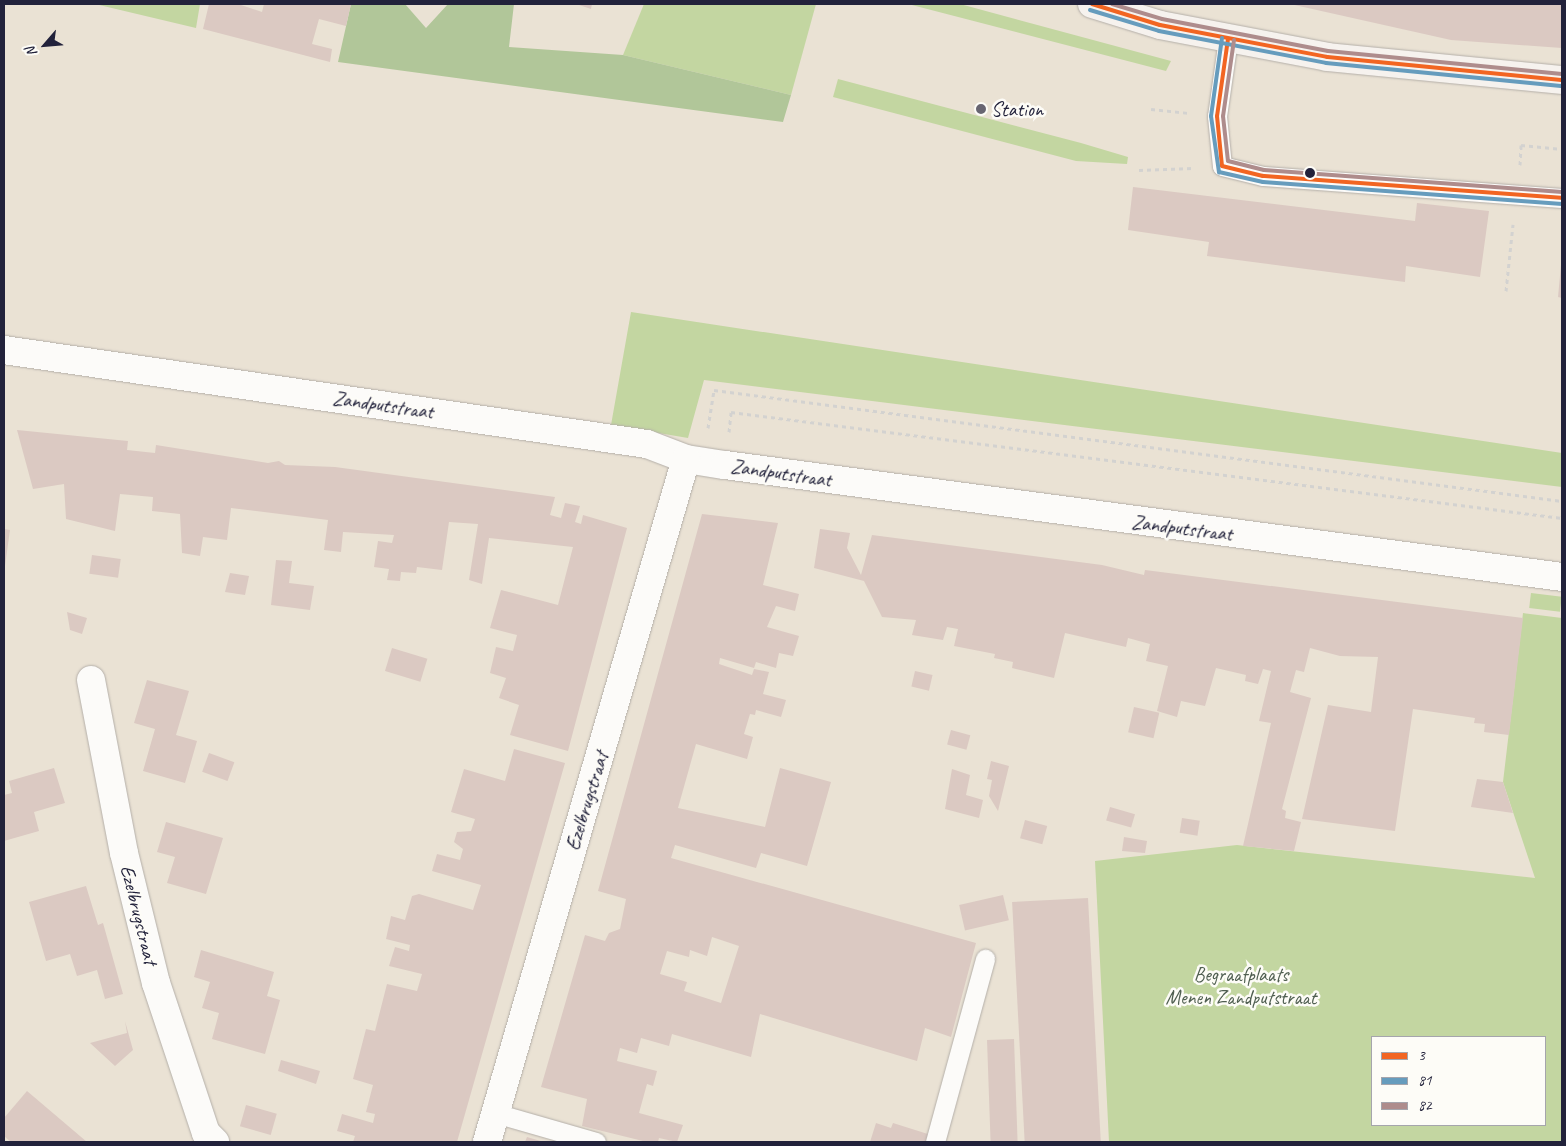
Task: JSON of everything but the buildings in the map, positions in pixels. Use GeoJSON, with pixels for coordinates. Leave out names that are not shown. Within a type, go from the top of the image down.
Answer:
{"type":"FeatureCollection","features":[{"type":"Feature","properties":{"kind":"street"},"geometry":{"type":"LineString","coordinates":[[1092,4],[1160,25],[1328,57],[1562,80]]}},
{"type":"Feature","properties":{"kind":"street","name":"Zandputstraat"},"geometry":{"type":"LineString","coordinates":[[4,350],[647,444],[705,462],[1562,577]]}},
{"type":"Feature","properties":{"kind":"street","name":"Ezelbrugstraat"},"geometry":{"type":"LineString","coordinates":[[487,1142],[705,462]]}},
{"type":"Feature","properties":{"kind":"street","name":"Ezelbrugstraat"},"geometry":{"type":"LineString","coordinates":[[91,680],[124,854],[156,983],[206,1133],[214,1142]]}},
{"type":"Feature","properties":{"kind":"lane"},"geometry":{"type":"LineString","coordinates":[[1228,39],[1217,116],[1222,166],[1263,176],[1517,193],[1562,198]]}},
{"type":"Feature","properties":{"kind":"lane"},"geometry":{"type":"LineString","coordinates":[[935,1142],[985,959]]}},
{"type":"Feature","properties":{"kind":"lane"},"geometry":{"type":"LineString","coordinates":[[495,1113],[596,1142]]}},
{"type":"Feature","properties":{"kind":"path"},"geometry":{"type":"LineString","coordinates":[[1151,109],[1217,116]]}},
{"type":"Feature","properties":{"kind":"path"},"geometry":{"type":"LineString","coordinates":[[1506,291],[1521,145],[1562,149]]}},
{"type":"Feature","properties":{"kind":"path"},"geometry":{"type":"LineString","coordinates":[[1139,170],[1222,166]]}},
{"type":"Feature","properties":{"kind":"path"},"geometry":{"type":"LineString","coordinates":[[705,462],[714,390],[1562,501]]}},
{"type":"Feature","properties":{"kind":"path"},"geometry":{"type":"LineString","coordinates":[[705,462],[731,412],[1562,518]]}},
{"type":"Feature","properties":{"kind":"green space"},"geometry":{"type":"Polygon","coordinates":[[[95,4],[200,4],[196,28],[95,4]]]}},
{"type":"Feature","properties":{"kind":"green space"},"geometry":{"type":"Polygon","coordinates":[[[351,4],[405,4],[426,28],[448,4],[514,4],[509,47],[623,55],[791,95],[783,122],[338,62],[351,4]]]}},
{"type":"Feature","properties":{"kind":"green space"},"geometry":{"type":"Polygon","coordinates":[[[644,4],[816,4],[791,95],[623,55],[644,4]]]}},
{"type":"Feature","properties":{"kind":"green space"},"geometry":{"type":"Polygon","coordinates":[[[908,4],[960,4],[1171,61],[1166,71],[908,4]]]}},
{"type":"Feature","properties":{"kind":"green space"},"geometry":{"type":"Polygon","coordinates":[[[838,79],[1081,143],[1128,157],[1127,164],[1076,161],[833,97],[838,79]]]}},
{"type":"Feature","properties":{"kind":"green space"},"geometry":{"type":"Polygon","coordinates":[[[631,312],[1562,453],[1562,487],[704,380],[688,438],[611,425],[631,312]]]}},
{"type":"Feature","properties":{"kind":"green space"},"geometry":{"type":"Polygon","coordinates":[[[1531,593],[1562,597],[1560,612],[1529,608],[1531,593]]]}},
{"type":"Feature","properties":{"kind":"green space","name":"Begraafplaats Menen Zandputstraat"},"geometry":{"type":"Polygon","coordinates":[[[1523,613],[1562,618],[1562,1142],[1109,1142],[1095,861],[1237,845],[1535,878],[1503,782],[1523,613]]]}},
{"type":"Feature","properties":{"kind":"transit line","name":"3"},"geometry":{"type":"LineString","coordinates":[[1092,4],[1160,25],[1327,57],[1562,80]]}},
{"type":"Feature","properties":{"kind":"transit line","name":"82"},"geometry":{"type":"LineString","coordinates":[[1112,4],[1162,19],[1328,51],[1562,74]]}},
{"type":"Feature","properties":{"kind":"transit line","name":"81"},"geometry":{"type":"LineString","coordinates":[[1090,10],[1159,31],[1326,63],[1561,86]]}},
{"type":"Feature","properties":{"kind":"transit line","name":"81"},"geometry":{"type":"LineString","coordinates":[[1222,38],[1211,116],[1219,172],[1263,182],[1562,204]]}},
{"type":"Feature","properties":{"kind":"transit line","name":"3"},"geometry":{"type":"LineString","coordinates":[[1228,39],[1217,116],[1222,166],[1263,176],[1562,198]]}},
{"type":"Feature","properties":{"kind":"transit line","name":"82"},"geometry":{"type":"LineString","coordinates":[[1234,40],[1223,116],[1228,161],[1264,170],[1562,192]]}},
{"type":"Feature","properties":{"kind":"place","name":"Station"},"geometry":{"type":"Point","coordinates":[981,109]}}]}
